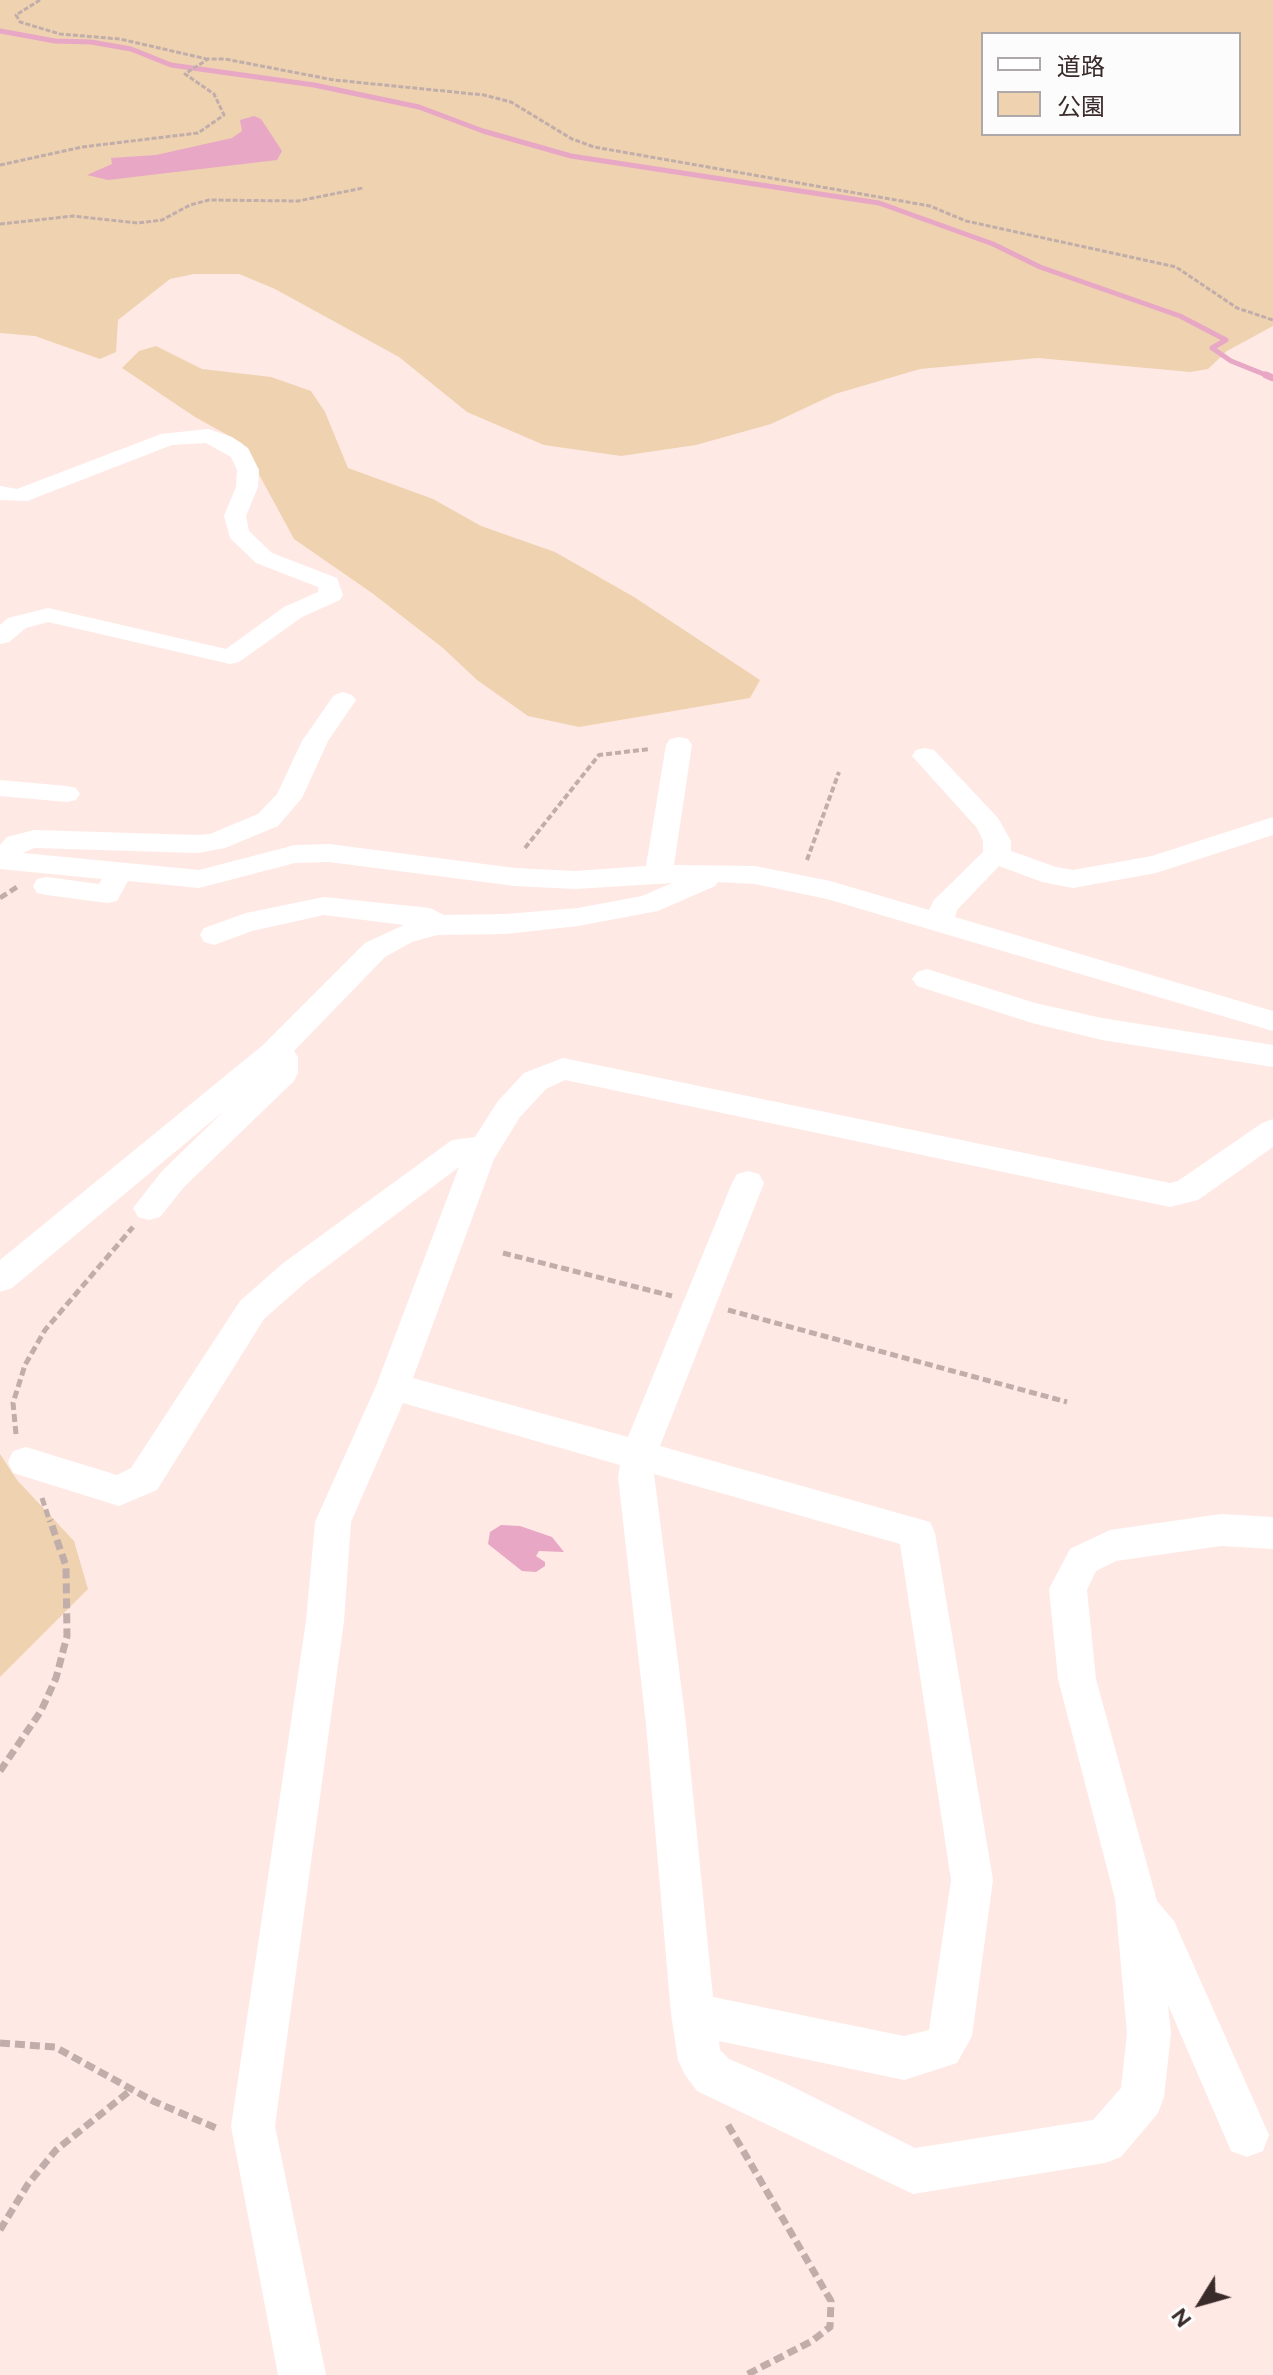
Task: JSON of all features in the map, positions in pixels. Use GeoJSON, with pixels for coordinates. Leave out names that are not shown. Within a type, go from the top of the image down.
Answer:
{"type":"FeatureCollection","features":[{"type":"Feature","properties":{"kind":"street"},"geometry":{"type":"LineString","coordinates":[[0,493],[19,496],[169,439],[208,436],[240,453],[248,470],[247,487],[235,516],[238,533],[264,558],[329,583],[331,595],[293,612],[230,657],[48,615],[17,623],[0,637]]}},
{"type":"Feature","properties":{"kind":"street"},"geometry":{"type":"LineString","coordinates":[[343,700],[315,741],[289,798],[268,820],[215,842],[198,844],[34,839],[17,843],[8,849],[2,859],[199,879],[295,854],[329,853],[515,877],[575,880],[720,873],[830,890],[1273,1021]]}},
{"type":"Feature","properties":{"kind":"street"},"geometry":{"type":"LineString","coordinates":[[659,874],[679,745]]}},
{"type":"Feature","properties":{"kind":"street"},"geometry":{"type":"LineString","coordinates":[[925,756],[988,824],[997,841],[997,856]]}},
{"type":"Feature","properties":{"kind":"street"},"geometry":{"type":"LineString","coordinates":[[0,788],[67,794]]}},
{"type":"Feature","properties":{"kind":"street"},"geometry":{"type":"LineString","coordinates":[[939,923],[944,907],[989,860],[997,856],[1052,876],[1073,879],[1156,864],[1273,826]]}},
{"type":"Feature","properties":{"kind":"street"},"geometry":{"type":"LineString","coordinates":[[25,883],[107,894],[120,872]]}},
{"type":"Feature","properties":{"kind":"street"},"geometry":{"type":"LineString","coordinates":[[0,1279],[274,1053],[375,950],[402,935],[436,925],[506,924],[578,917],[648,904],[720,873]]}},
{"type":"Feature","properties":{"kind":"street"},"geometry":{"type":"LineString","coordinates":[[214,935],[246,923],[324,906],[430,918],[436,925]]}},
{"type":"Feature","properties":{"kind":"street"},"geometry":{"type":"LineString","coordinates":[[927,979],[1032,1013],[1102,1029],[1273,1056]]}},
{"type":"Feature","properties":{"kind":"street"},"geometry":{"type":"LineString","coordinates":[[149,1208],[173,1179],[283,1073],[283,1057],[274,1053]]}},
{"type":"Feature","properties":{"kind":"street"},"geometry":{"type":"LineString","coordinates":[[302,2375],[253,2126],[325,1621],[333,1522],[393,1386],[484,1150],[509,1109],[535,1081],[563,1069],[1170,1195],[1187,1191],[1273,1131]]}},
{"type":"Feature","properties":{"kind":"street"},"geometry":{"type":"LineString","coordinates":[[26,1462],[119,1491],[144,1479],[252,1310],[294,1273],[463,1148],[484,1150]]}},
{"type":"Feature","properties":{"kind":"street"},"geometry":{"type":"LineString","coordinates":[[748,1183],[639,1455],[636,1477],[666,1724],[693,2014],[700,2060],[713,2075],[769,2099],[913,2171],[1105,2141],[1142,2097],[1149,2033],[1137,1909],[1077,1679],[1068,1589],[1083,1560],[1110,1546],[1221,1530],[1273,1533]]}},
{"type":"Feature","properties":{"kind":"street"},"geometry":{"type":"LineString","coordinates":[[393,1386],[917,1533],[972,1880],[950,2036],[942,2048],[904,2058],[693,2014]]}},
{"type":"Feature","properties":{"kind":"street"},"geometry":{"type":"LineString","coordinates":[[1137,1909],[1159,1936],[1247,2135]]}},
{"type":"Feature","properties":{"kind":"path"},"geometry":{"type":"LineString","coordinates":[[40,0],[16,15],[20,22],[60,34],[120,39],[282,72],[366,84],[484,95],[511,102],[572,139],[594,147],[930,206],[966,221],[1176,267],[1237,308],[1273,320]]}},
{"type":"Feature","properties":{"kind":"path"},"geometry":{"type":"LineString","coordinates":[[0,165],[82,147],[198,133],[224,115],[214,94],[185,74],[208,59]]}},
{"type":"Feature","properties":{"kind":"path"},"geometry":{"type":"LineString","coordinates":[[0,224],[73,216],[150,222],[209,200],[298,201],[363,188]]}},
{"type":"Feature","properties":{"kind":"path"},"geometry":{"type":"LineString","coordinates":[[525,848],[599,755],[679,745]]}},
{"type":"Feature","properties":{"kind":"path"},"geometry":{"type":"LineString","coordinates":[[799,884],[839,772]]}},
{"type":"Feature","properties":{"kind":"path"},"geometry":{"type":"LineString","coordinates":[[0,898],[25,883]]}},
{"type":"Feature","properties":{"kind":"path"},"geometry":{"type":"LineString","coordinates":[[0,1771],[46,1700],[63,1650],[69,1614],[66,1566],[17,1444],[13,1403],[25,1365],[45,1330],[149,1208]]}},
{"type":"Feature","properties":{"kind":"path"},"geometry":{"type":"LineString","coordinates":[[503,1253],[1067,1402]]}},
{"type":"Feature","properties":{"kind":"path"},"geometry":{"type":"LineString","coordinates":[[0,2043],[55,2047],[131,2090],[218,2128],[253,2126]]}},
{"type":"Feature","properties":{"kind":"path"},"geometry":{"type":"LineString","coordinates":[[0,2230],[28,2184],[56,2150],[131,2090]]}},
{"type":"Feature","properties":{"kind":"path"},"geometry":{"type":"LineString","coordinates":[[722,2111],[831,2301],[830,2327],[812,2341],[746,2375]]}},
{"type":"Feature","properties":{"kind":"green space"},"geometry":{"type":"Polygon","coordinates":[[[0,0],[1273,0],[1273,326],[1227,351],[1208,369],[1190,372],[1038,358],[920,369],[835,394],[771,424],[696,445],[621,456],[544,445],[467,412],[399,357],[275,289],[239,274],[194,274],[170,279],[118,320],[116,352],[100,359],[35,336],[0,333],[0,0]]]}},
{"type":"Feature","properties":{"kind":"green space"},"geometry":{"type":"Polygon","coordinates":[[[156,346],[202,369],[271,377],[311,391],[325,412],[348,468],[433,499],[481,526],[555,552],[634,597],[760,680],[750,698],[579,727],[528,716],[477,680],[443,648],[372,593],[294,539],[242,443],[195,417],[122,368],[139,351],[156,346]]]}},
{"type":"Feature","properties":{"kind":"green space"},"geometry":{"type":"Polygon","coordinates":[[[0,1454],[17,1480],[74,1541],[88,1589],[0,1677],[0,1454]]]}},
{"type":"Feature","properties":{"kind":"shaded area"},"geometry":{"type":"Polygon","coordinates":[[[254,116],[261,119],[282,151],[277,160],[108,180],[87,175],[112,164],[111,158],[156,155],[232,138],[242,131],[240,120],[254,116]]]}},
{"type":"Feature","properties":{"kind":"shaded area"},"geometry":{"type":"Polygon","coordinates":[[[501,1525],[520,1526],[552,1537],[564,1552],[539,1551],[536,1556],[545,1562],[545,1566],[536,1572],[522,1571],[488,1544],[490,1532],[501,1525]]]}},
{"type":"Feature","properties":{"kind":"waterway"},"geometry":{"type":"LineString","coordinates":[[0,31],[55,41],[91,42],[131,49],[171,65],[314,85],[419,107],[483,131],[571,156],[879,203],[993,244],[1040,267],[1180,316],[1226,340],[1212,348],[1231,361],[1266,375]]}},
{"type":"Feature","properties":{"kind":"waterway"},"geometry":{"type":"LineString","coordinates":[[1266,375],[1271,377]]}},
{"type":"Feature","properties":{"kind":"waterway"},"geometry":{"type":"LineString","coordinates":[[1266,375],[1273,378]]}}]}
